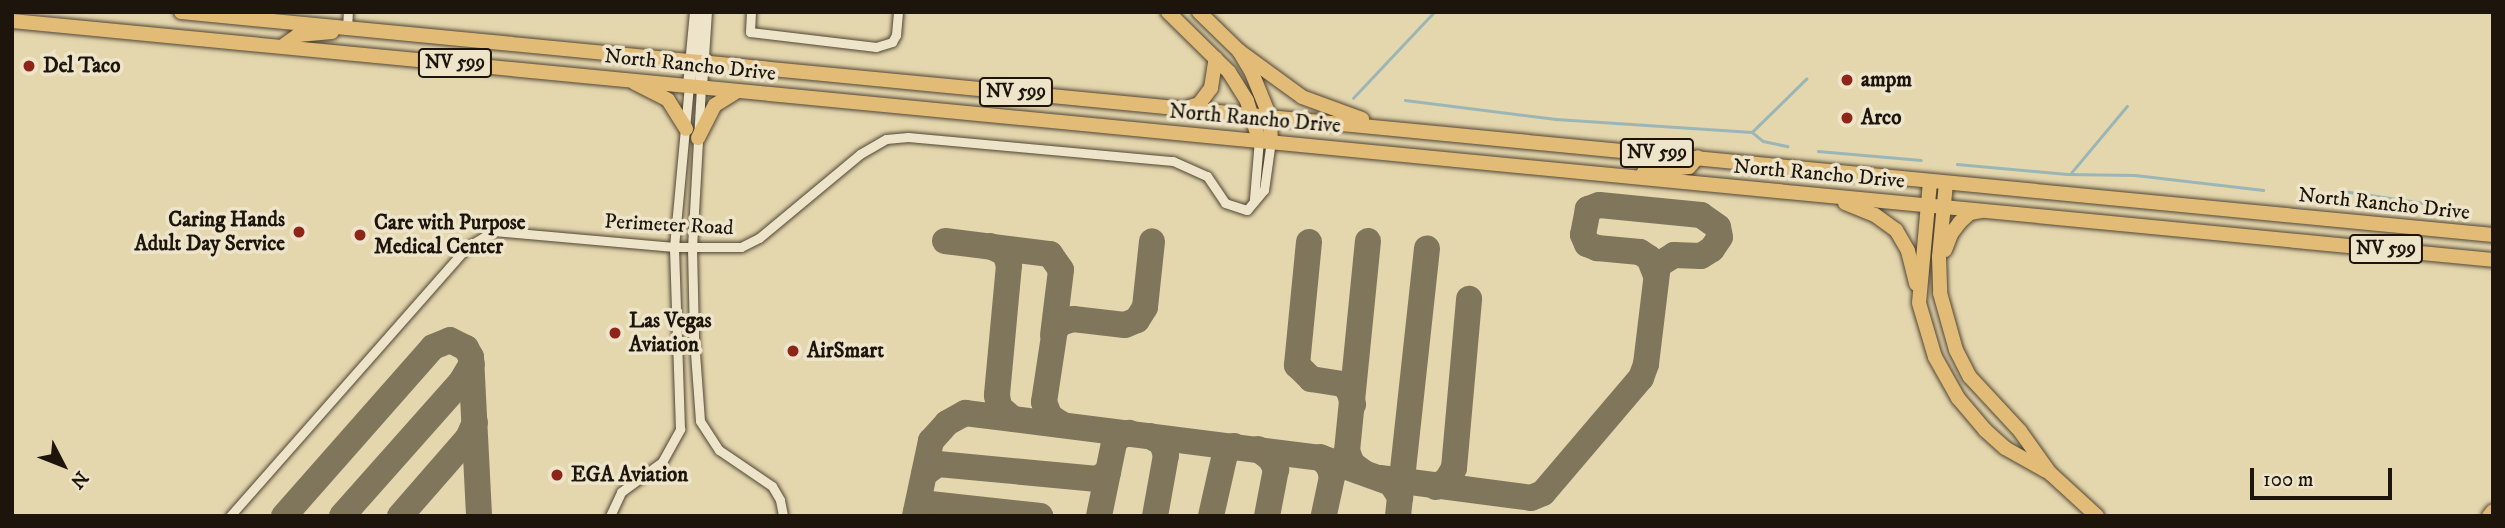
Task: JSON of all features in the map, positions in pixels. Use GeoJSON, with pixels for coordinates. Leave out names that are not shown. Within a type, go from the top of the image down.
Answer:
{"type":"FeatureCollection","features":[{"type":"Feature","properties":{"kind":"main road","name":"North Rancho Drive"},"geometry":{"type":"LineString","coordinates":[[181,12],[2493,235]]}},
{"type":"Feature","properties":{"kind":"main road"},"geometry":{"type":"LineString","coordinates":[[1168,12],[1216,58],[1236,82],[1265,141]]}},
{"type":"Feature","properties":{"kind":"main road"},"geometry":{"type":"LineString","coordinates":[[1199,12],[1239,51],[1302,97],[1383,127]]}},
{"type":"Feature","properties":{"kind":"main road","name":"North Rancho Drive"},"geometry":{"type":"LineString","coordinates":[[12,21],[1817,196],[1989,209],[2493,260]]}},
{"type":"Feature","properties":{"kind":"main road"},"geometry":{"type":"LineString","coordinates":[[283,46],[298,35],[320,36],[347,29]]}},
{"type":"Feature","properties":{"kind":"main road"},"geometry":{"type":"LineString","coordinates":[[1239,51],[1270,117],[1265,141]]}},
{"type":"Feature","properties":{"kind":"main road"},"geometry":{"type":"LineString","coordinates":[[1186,108],[1199,104],[1211,88],[1216,58]]}},
{"type":"Feature","properties":{"kind":"main road"},"geometry":{"type":"LineString","coordinates":[[627,80],[668,100],[686,129]]}},
{"type":"Feature","properties":{"kind":"main road"},"geometry":{"type":"LineString","coordinates":[[698,138],[715,105],[737,91]]}},
{"type":"Feature","properties":{"kind":"main road"},"geometry":{"type":"LineString","coordinates":[[1622,175],[1685,169],[1693,165],[1698,157]]}},
{"type":"Feature","properties":{"kind":"main road"},"geometry":{"type":"LineString","coordinates":[[1919,303],[1930,182]]}},
{"type":"Feature","properties":{"kind":"main road"},"geometry":{"type":"LineString","coordinates":[[1946,183],[1939,257],[1940,293],[1957,352],[1970,377],[2020,431],[2050,473],[2097,516]]}},
{"type":"Feature","properties":{"kind":"main road"},"geometry":{"type":"LineString","coordinates":[[1817,196],[1863,210],[1896,230],[1908,251],[1929,341],[1941,370],[1968,411],[2004,448],[2050,473]]}},
{"type":"Feature","properties":{"kind":"main road"},"geometry":{"type":"LineString","coordinates":[[1939,257],[1951,234],[1966,217],[1989,209]]}},
{"type":"Feature","properties":{"kind":"main road"},"geometry":{"type":"LineString","coordinates":[[2279,237],[2281,215]]}},
{"type":"Feature","properties":{"kind":"main road"},"geometry":{"type":"LineString","coordinates":[[2489,516],[2493,511]]}},
{"type":"Feature","properties":{"kind":"street"},"geometry":{"type":"LineString","coordinates":[[347,29],[348,12]]}},
{"type":"Feature","properties":{"kind":"street"},"geometry":{"type":"LineString","coordinates":[[610,516],[612,505],[621,492],[662,462],[680,429],[674,247],[686,129],[695,86],[696,12]]}},
{"type":"Feature","properties":{"kind":"street"},"geometry":{"type":"LineString","coordinates":[[697,60],[706,12]]}},
{"type":"Feature","properties":{"kind":"street"},"geometry":{"type":"LineString","coordinates":[[751,12],[750,32],[877,47],[891,42],[896,35],[898,12]]}},
{"type":"Feature","properties":{"kind":"street"},"geometry":{"type":"LineString","coordinates":[[695,86],[698,138],[692,248],[694,339],[700,421],[719,450],[772,486],[780,500],[783,516]]}},
{"type":"Feature","properties":{"kind":"street","name":"Perimeter Road"},"geometry":{"type":"LineString","coordinates":[[230,516],[476,241],[494,231],[674,247],[741,247],[759,238],[860,154],[886,139],[908,137],[1173,160],[1207,176],[1225,203],[1247,210],[1264,190],[1265,141]]}},
{"type":"Feature","properties":{"kind":"waterway"},"geometry":{"type":"LineString","coordinates":[[1353,98],[1434,12]]}},
{"type":"Feature","properties":{"kind":"waterway"},"geometry":{"type":"LineString","coordinates":[[1405,100],[1556,119],[1752,132],[1806,79]]}},
{"type":"Feature","properties":{"kind":"waterway"},"geometry":{"type":"LineString","coordinates":[[2071,173],[2127,106]]}},
{"type":"Feature","properties":{"kind":"waterway"},"geometry":{"type":"LineString","coordinates":[[1752,132],[1763,141],[1787,146]]}},
{"type":"Feature","properties":{"kind":"waterway"},"geometry":{"type":"LineString","coordinates":[[1818,151],[1921,160]]}},
{"type":"Feature","properties":{"kind":"waterway"},"geometry":{"type":"LineString","coordinates":[[1957,164],[2067,174],[2135,175],[2263,190]]}},
{"type":"Feature","properties":{"kind":"waterway"},"geometry":{"type":"LineString","coordinates":[[2307,195],[2323,196],[2343,191],[2450,207]]}},
{"type":"Feature","properties":{"kind":"taxiway"},"geometry":{"type":"LineString","coordinates":[[1380,478],[1531,498],[1543,493],[1641,378],[1646,364],[1658,265],[1674,255],[1701,256],[1712,249],[1720,237],[1718,227],[1701,215],[1599,205],[1588,209],[1583,235],[1587,244],[1597,248],[1640,252],[1649,258],[1655,273]]}},
{"type":"Feature","properties":{"kind":"taxiway"},"geometry":{"type":"LineString","coordinates":[[945,241],[1050,254],[1061,270],[1053,335]]}},
{"type":"Feature","properties":{"kind":"taxiway"},"geometry":{"type":"LineString","coordinates":[[1063,425],[1050,417],[1044,402],[1055,329],[1061,323],[1073,319],[1125,325],[1137,320],[1145,307],[1152,241]]}},
{"type":"Feature","properties":{"kind":"taxiway"},"geometry":{"type":"LineString","coordinates":[[1363,472],[1352,464],[1347,451],[1368,241]]}},
{"type":"Feature","properties":{"kind":"taxiway"},"geometry":{"type":"LineString","coordinates":[[1309,242],[1297,365],[1311,379],[1343,384],[1349,391],[1353,404]]}},
{"type":"Feature","properties":{"kind":"taxiway"},"geometry":{"type":"LineString","coordinates":[[990,246],[1005,253],[1009,265],[997,395],[999,407],[1013,419]]}},
{"type":"Feature","properties":{"kind":"taxiway"},"geometry":{"type":"LineString","coordinates":[[1400,497],[1427,248]]}},
{"type":"Feature","properties":{"kind":"taxiway"},"geometry":{"type":"LineString","coordinates":[[1436,487],[1447,480],[1454,468],[1469,299]]}},
{"type":"Feature","properties":{"kind":"taxiway"},"geometry":{"type":"LineString","coordinates":[[284,516],[433,347],[450,340],[466,348],[471,357],[479,516]]}},
{"type":"Feature","properties":{"kind":"taxiway"},"geometry":{"type":"LineString","coordinates":[[342,516],[461,382],[472,364]]}},
{"type":"Feature","properties":{"kind":"taxiway"},"geometry":{"type":"LineString","coordinates":[[915,516],[931,441],[947,423],[965,413],[1322,458],[1391,483],[1400,497],[1398,516]]}},
{"type":"Feature","properties":{"kind":"taxiway"},"geometry":{"type":"LineString","coordinates":[[400,516],[468,438],[475,422]]}},
{"type":"Feature","properties":{"kind":"taxiway"},"geometry":{"type":"LineString","coordinates":[[1099,516],[1114,443],[1118,437],[1129,433]]}},
{"type":"Feature","properties":{"kind":"taxiway"},"geometry":{"type":"LineString","coordinates":[[1150,436],[1162,443],[1166,455],[1155,516]]}},
{"type":"Feature","properties":{"kind":"taxiway"},"geometry":{"type":"LineString","coordinates":[[1211,516],[1225,454],[1234,446]]}},
{"type":"Feature","properties":{"kind":"taxiway"},"geometry":{"type":"LineString","coordinates":[[1258,449],[1270,458],[1276,469],[1267,516]]}},
{"type":"Feature","properties":{"kind":"taxiway"},"geometry":{"type":"LineString","coordinates":[[1320,457],[1329,466],[1332,477],[1324,516]]}},
{"type":"Feature","properties":{"kind":"taxiway"},"geometry":{"type":"LineString","coordinates":[[924,474],[938,464],[1097,479],[1108,472]]}},
{"type":"Feature","properties":{"kind":"taxiway"},"geometry":{"type":"LineString","coordinates":[[916,512],[921,506],[930,504],[1040,516]]}},
{"type":"Feature","properties":{"kind":"place","name":"Del Taco"},"geometry":{"type":"Point","coordinates":[29,66]}},
{"type":"Feature","properties":{"kind":"place","name":"ampm"},"geometry":{"type":"Point","coordinates":[1847,80]}},
{"type":"Feature","properties":{"kind":"place","name":"Arco"},"geometry":{"type":"Point","coordinates":[1847,118]}},
{"type":"Feature","properties":{"kind":"place","name":"Caring Hands Adult Day Service"},"geometry":{"type":"Point","coordinates":[299,232]}},
{"type":"Feature","properties":{"kind":"place","name":"Care with Purpose Medical Center"},"geometry":{"type":"Point","coordinates":[360,235]}},
{"type":"Feature","properties":{"kind":"place","name":"Las Vegas Aviation"},"geometry":{"type":"Point","coordinates":[615,333]}},
{"type":"Feature","properties":{"kind":"place","name":"AirSmart"},"geometry":{"type":"Point","coordinates":[793,351]}},
{"type":"Feature","properties":{"kind":"place","name":"EGA Aviation"},"geometry":{"type":"Point","coordinates":[557,475]}}]}
